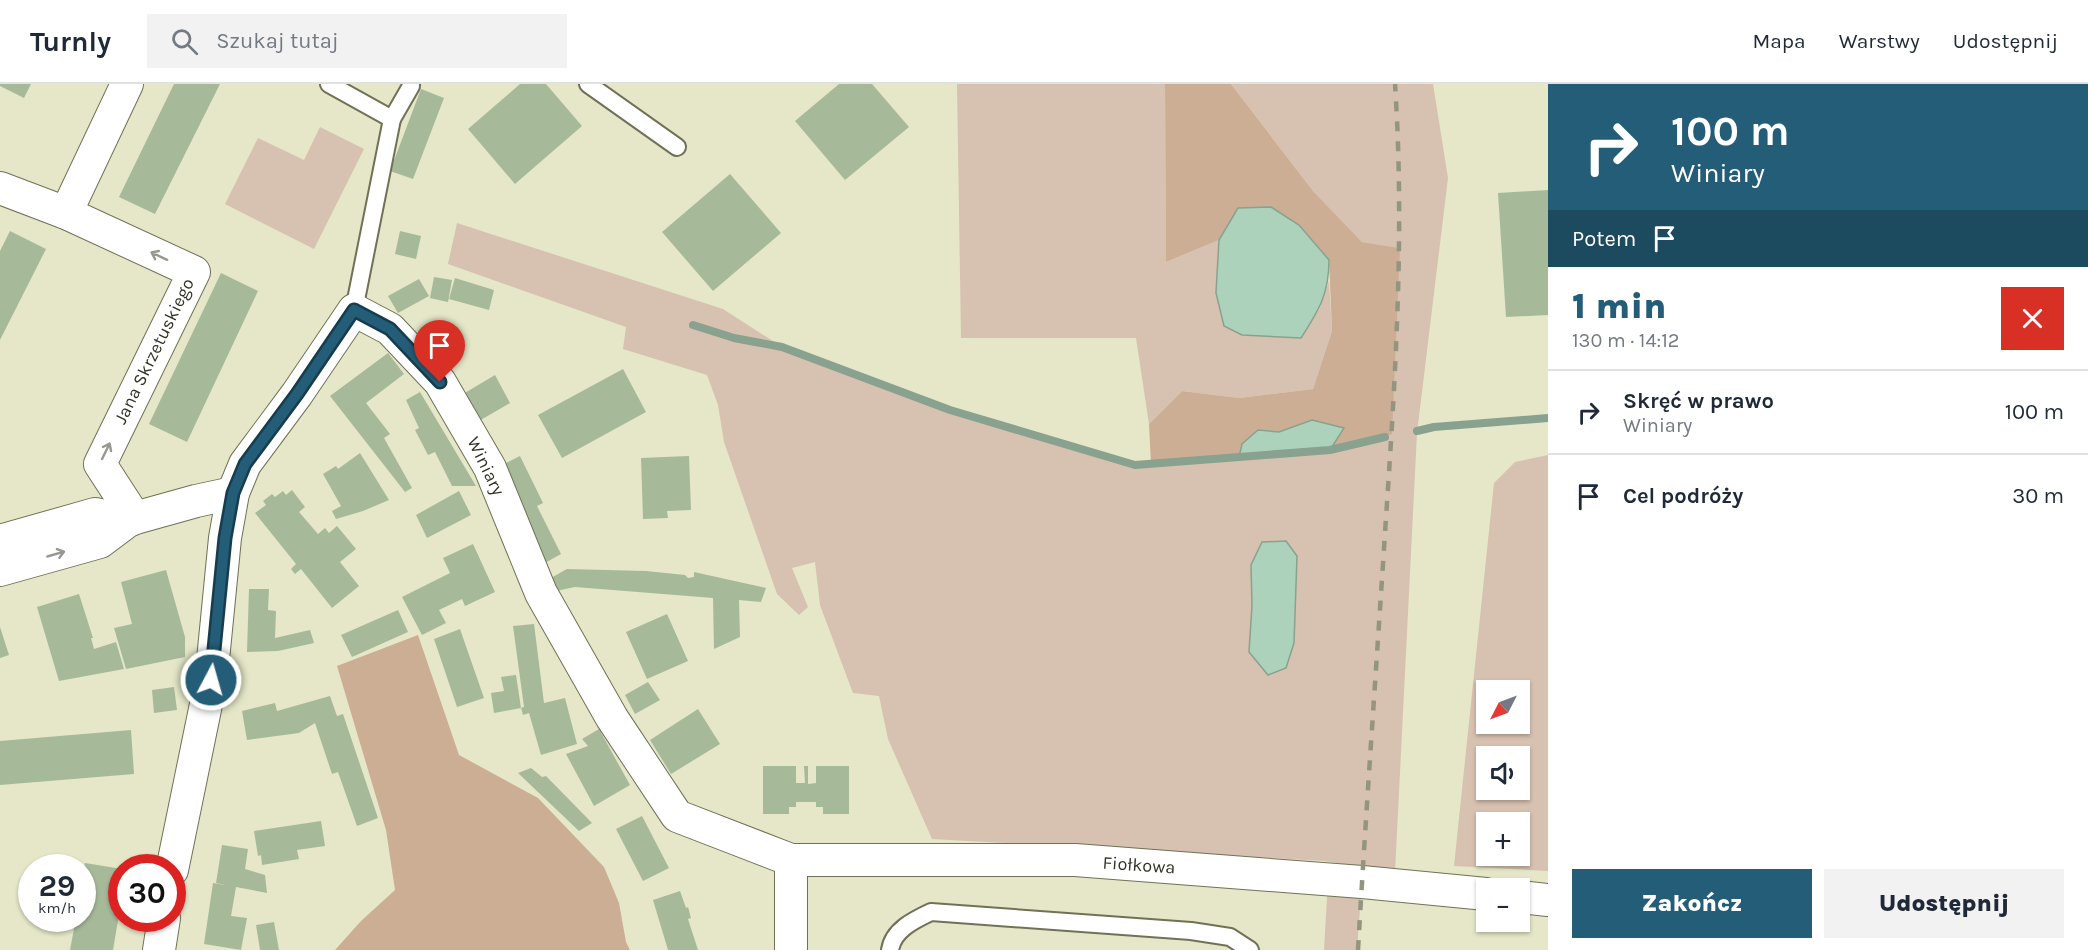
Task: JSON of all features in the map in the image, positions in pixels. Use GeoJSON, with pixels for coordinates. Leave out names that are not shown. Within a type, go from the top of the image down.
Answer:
{"type":"FeatureCollection","features":[{"type":"Feature","properties":{"kind":"street"},"geometry":{"type":"LineString","coordinates":[[66,213],[127,84]]}},
{"type":"Feature","properties":{"kind":"street","name":"Jana Skrzetuskiego"},"geometry":{"type":"LineString","coordinates":[[0,188],[66,213],[194,272],[100,464],[132,519]]}},
{"type":"Feature","properties":{"kind":"street"},"geometry":{"type":"LineString","coordinates":[[175,854],[211,680],[225,538],[233,493],[245,464],[297,394],[354,310]]}},
{"type":"Feature","properties":{"kind":"street","name":"Winiary"},"geometry":{"type":"LineString","coordinates":[[354,310],[390,329],[440,382],[490,468],[541,593],[612,717],[677,816],[791,860]]}},
{"type":"Feature","properties":{"kind":"street"},"geometry":{"type":"LineString","coordinates":[[0,570],[100,542],[132,519],[233,493]]}},
{"type":"Feature","properties":{"kind":"street"},"geometry":{"type":"LineString","coordinates":[[0,542],[95,514],[132,519]]}},
{"type":"Feature","properties":{"kind":"street"},"geometry":{"type":"LineString","coordinates":[[791,860],[791,950]]}},
{"type":"Feature","properties":{"kind":"street","name":"Fiołkowa"},"geometry":{"type":"LineString","coordinates":[[791,860],[1075,860],[1476,893]]}},
{"type":"Feature","properties":{"kind":"street"},"geometry":{"type":"LineString","coordinates":[[1530,898],[1548,900]]}},
{"type":"Feature","properties":{"kind":"street"},"geometry":{"type":"LineString","coordinates":[[159,950],[162,932]]}},
{"type":"Feature","properties":{"kind":"lane"},"geometry":{"type":"LineString","coordinates":[[329,84],[392,119]]}},
{"type":"Feature","properties":{"kind":"lane"},"geometry":{"type":"LineString","coordinates":[[354,310],[392,119],[411,84]]}},
{"type":"Feature","properties":{"kind":"lane"},"geometry":{"type":"LineString","coordinates":[[588,84],[677,147]]}},
{"type":"Feature","properties":{"kind":"lane"},"geometry":{"type":"LineString","coordinates":[[890,950],[891,942],[908,923],[931,912],[1191,931],[1230,937],[1250,950]]}},
{"type":"Feature","properties":{"kind":"shaded area"},"geometry":{"type":"Polygon","coordinates":[[[957,84],[1165,84],[1166,262],[1219,240],[1216,293],[1224,326],[1242,335],[1319,310],[1329,281],[1332,331],[1313,389],[1239,398],[1182,391],[1149,424],[1136,338],[961,338],[957,84]]]}},
{"type":"Feature","properties":{"kind":"shaded area"},"geometry":{"type":"Polygon","coordinates":[[[1165,84],[1231,84],[1313,191],[1362,242],[1400,248],[1392,434],[1330,450],[1151,464],[1149,424],[1182,391],[1239,398],[1313,389],[1332,331],[1329,260],[1238,208],[1219,240],[1166,262],[1165,84]]]}},
{"type":"Feature","properties":{"kind":"shaded area"},"geometry":{"type":"Polygon","coordinates":[[[1231,84],[1433,84],[1448,178],[1417,433],[1395,872],[1324,861],[932,839],[888,739],[879,696],[853,693],[820,605],[815,562],[792,568],[808,607],[799,615],[777,594],[724,442],[718,405],[707,375],[623,349],[626,327],[448,264],[457,223],[723,309],[782,347],[950,410],[1135,465],[1330,450],[1400,248],[1362,242],[1313,191],[1231,84]]]}},
{"type":"Feature","properties":{"kind":"shaded area"},"geometry":{"type":"Polygon","coordinates":[[[320,127],[364,149],[314,249],[225,204],[258,138],[304,160],[320,127]]]}},
{"type":"Feature","properties":{"kind":"shaded area"},"geometry":{"type":"Polygon","coordinates":[[[1271,207],[1299,225],[1329,260],[1329,272],[1322,301],[1301,338],[1242,335],[1224,326],[1216,293],[1219,240],[1238,208],[1271,207]]]}},
{"type":"Feature","properties":{"kind":"shaded area"},"geometry":{"type":"Polygon","coordinates":[[[1312,420],[1344,428],[1330,450],[1239,457],[1242,444],[1258,430],[1279,432],[1312,420]]]}},
{"type":"Feature","properties":{"kind":"shaded area"},"geometry":{"type":"Polygon","coordinates":[[[1548,455],[1548,871],[1454,866],[1494,483],[1515,462],[1548,455]]]}},
{"type":"Feature","properties":{"kind":"shaded area"},"geometry":{"type":"Polygon","coordinates":[[[1286,541],[1297,556],[1294,643],[1286,668],[1268,675],[1249,652],[1252,605],[1251,565],[1262,542],[1286,541]]]}},
{"type":"Feature","properties":{"kind":"shaded area"},"geometry":{"type":"Polygon","coordinates":[[[418,635],[459,755],[538,798],[604,867],[619,903],[626,942],[630,950],[335,950],[361,921],[395,890],[386,830],[337,666],[418,635]]]}},
{"type":"Feature","properties":{"kind":"shaded area"},"geometry":{"type":"Polygon","coordinates":[[[1328,880],[1362,882],[1357,950],[1324,950],[1328,880]]]}},
{"type":"Feature","properties":{"kind":"building"},"geometry":{"type":"Polygon","coordinates":[[[0,84],[31,84],[24,98],[0,84]]]}},
{"type":"Feature","properties":{"kind":"building"},"geometry":{"type":"Polygon","coordinates":[[[174,84],[220,84],[155,214],[119,197],[174,84]]]}},
{"type":"Feature","properties":{"kind":"building"},"geometry":{"type":"Polygon","coordinates":[[[520,84],[546,84],[582,126],[515,184],[468,129],[520,84]]]}},
{"type":"Feature","properties":{"kind":"building"},"geometry":{"type":"Polygon","coordinates":[[[839,84],[872,84],[909,127],[845,180],[795,121],[839,84]]]}},
{"type":"Feature","properties":{"kind":"building"},"geometry":{"type":"Polygon","coordinates":[[[421,89],[444,98],[413,179],[390,171],[421,89]]]}},
{"type":"Feature","properties":{"kind":"building"},"geometry":{"type":"Polygon","coordinates":[[[730,174],[781,233],[713,291],[662,232],[730,174]]]}},
{"type":"Feature","properties":{"kind":"building"},"geometry":{"type":"Polygon","coordinates":[[[1548,190],[1548,315],[1506,317],[1498,193],[1548,190]]]}},
{"type":"Feature","properties":{"kind":"building"},"geometry":{"type":"Polygon","coordinates":[[[10,231],[46,249],[0,340],[0,251],[10,231]]]}},
{"type":"Feature","properties":{"kind":"building"},"geometry":{"type":"Polygon","coordinates":[[[400,231],[421,236],[416,259],[395,254],[400,231]]]}},
{"type":"Feature","properties":{"kind":"building"},"geometry":{"type":"Polygon","coordinates":[[[221,273],[258,291],[187,442],[149,424],[221,273]]]}},
{"type":"Feature","properties":{"kind":"building"},"geometry":{"type":"Polygon","coordinates":[[[434,277],[452,280],[448,302],[430,298],[434,277]]]}},
{"type":"Feature","properties":{"kind":"building"},"geometry":{"type":"Polygon","coordinates":[[[455,278],[494,290],[489,310],[449,299],[455,278]]]}},
{"type":"Feature","properties":{"kind":"building"},"geometry":{"type":"Polygon","coordinates":[[[419,279],[429,296],[398,313],[388,296],[419,279]]]}},
{"type":"Feature","properties":{"kind":"building"},"geometry":{"type":"Polygon","coordinates":[[[388,353],[404,374],[366,403],[390,434],[384,438],[412,488],[405,492],[330,396],[388,353]]]}},
{"type":"Feature","properties":{"kind":"building"},"geometry":{"type":"Polygon","coordinates":[[[623,369],[646,412],[562,458],[538,415],[623,369]]]}},
{"type":"Feature","properties":{"kind":"building"},"geometry":{"type":"Polygon","coordinates":[[[495,375],[510,403],[472,425],[458,397],[495,375]]]}},
{"type":"Feature","properties":{"kind":"building"},"geometry":{"type":"Polygon","coordinates":[[[420,392],[476,486],[452,486],[435,452],[428,455],[415,430],[419,428],[406,400],[420,392]]]}},
{"type":"Feature","properties":{"kind":"building"},"geometry":{"type":"Polygon","coordinates":[[[360,453],[389,500],[336,519],[332,511],[341,506],[323,474],[336,466],[338,469],[360,453]]]}},
{"type":"Feature","properties":{"kind":"building"},"geometry":{"type":"Polygon","coordinates":[[[520,456],[543,503],[537,506],[561,554],[543,564],[494,469],[520,456]]]}},
{"type":"Feature","properties":{"kind":"building"},"geometry":{"type":"Polygon","coordinates":[[[689,456],[691,510],[667,511],[668,518],[643,519],[641,458],[689,456]]]}},
{"type":"Feature","properties":{"kind":"building"},"geometry":{"type":"Polygon","coordinates":[[[292,490],[305,507],[299,512],[318,534],[325,528],[329,533],[337,526],[356,549],[340,562],[359,586],[332,608],[301,569],[295,574],[291,569],[296,564],[255,513],[266,505],[263,501],[272,494],[275,497],[283,491],[286,495],[292,490]]]}},
{"type":"Feature","properties":{"kind":"building"},"geometry":{"type":"Polygon","coordinates":[[[459,491],[471,515],[427,538],[416,515],[459,491]]]}},
{"type":"Feature","properties":{"kind":"building"},"geometry":{"type":"Polygon","coordinates":[[[473,544],[495,592],[465,606],[462,599],[439,610],[446,623],[422,635],[402,597],[450,573],[443,558],[473,544]]]}},
{"type":"Feature","properties":{"kind":"building"},"geometry":{"type":"Polygon","coordinates":[[[567,569],[646,571],[685,575],[688,578],[694,577],[694,572],[766,588],[761,602],[739,600],[740,637],[714,649],[713,598],[575,587],[556,591],[549,579],[567,569]]]}},
{"type":"Feature","properties":{"kind":"building"},"geometry":{"type":"Polygon","coordinates":[[[166,570],[185,637],[185,657],[126,669],[114,628],[132,624],[121,582],[166,570]]]}},
{"type":"Feature","properties":{"kind":"building"},"geometry":{"type":"Polygon","coordinates":[[[249,589],[269,589],[268,610],[276,611],[275,638],[310,630],[314,643],[278,651],[247,652],[249,589]]]}},
{"type":"Feature","properties":{"kind":"building"},"geometry":{"type":"Polygon","coordinates":[[[79,594],[93,638],[91,638],[94,649],[116,642],[124,669],[59,681],[37,607],[79,594]]]}},
{"type":"Feature","properties":{"kind":"building"},"geometry":{"type":"Polygon","coordinates":[[[398,610],[408,632],[352,657],[341,635],[398,610]]]}},
{"type":"Feature","properties":{"kind":"building"},"geometry":{"type":"Polygon","coordinates":[[[667,614],[688,661],[647,679],[626,632],[667,614]]]}},
{"type":"Feature","properties":{"kind":"building"},"geometry":{"type":"Polygon","coordinates":[[[534,624],[544,703],[565,698],[577,744],[541,755],[529,713],[523,715],[521,708],[524,707],[513,626],[534,624]]]}},
{"type":"Feature","properties":{"kind":"building"},"geometry":{"type":"Polygon","coordinates":[[[0,627],[9,655],[0,658],[0,627]]]}},
{"type":"Feature","properties":{"kind":"building"},"geometry":{"type":"Polygon","coordinates":[[[460,629],[484,698],[457,707],[434,639],[460,629]]]}},
{"type":"Feature","properties":{"kind":"building"},"geometry":{"type":"Polygon","coordinates":[[[516,675],[521,708],[494,713],[491,693],[504,691],[501,677],[516,675]]]}},
{"type":"Feature","properties":{"kind":"building"},"geometry":{"type":"Polygon","coordinates":[[[648,682],[660,700],[635,714],[625,695],[648,682]]]}},
{"type":"Feature","properties":{"kind":"building"},"geometry":{"type":"Polygon","coordinates":[[[174,687],[177,710],[154,713],[152,690],[174,687]]]}},
{"type":"Feature","properties":{"kind":"building"},"geometry":{"type":"Polygon","coordinates":[[[330,696],[337,716],[343,714],[378,818],[357,826],[338,772],[332,774],[315,723],[299,733],[247,740],[242,711],[275,703],[277,711],[330,696]]]}},
{"type":"Feature","properties":{"kind":"building"},"geometry":{"type":"Polygon","coordinates":[[[698,709],[720,744],[671,774],[650,740],[698,709]]]}},
{"type":"Feature","properties":{"kind":"building"},"geometry":{"type":"Polygon","coordinates":[[[599,729],[630,785],[594,806],[566,754],[588,746],[582,739],[599,729]]]}},
{"type":"Feature","properties":{"kind":"building"},"geometry":{"type":"Polygon","coordinates":[[[131,730],[134,774],[0,785],[0,741],[131,730]]]}},
{"type":"Feature","properties":{"kind":"building"},"geometry":{"type":"Polygon","coordinates":[[[763,766],[796,766],[796,783],[805,783],[804,766],[808,766],[808,784],[816,783],[816,766],[849,766],[849,814],[823,814],[823,807],[816,807],[816,802],[796,802],[796,807],[789,807],[789,814],[763,814],[763,766]]]}},
{"type":"Feature","properties":{"kind":"building"},"geometry":{"type":"Polygon","coordinates":[[[531,768],[542,777],[546,776],[592,823],[579,831],[518,773],[531,768]]]}},
{"type":"Feature","properties":{"kind":"building"},"geometry":{"type":"Polygon","coordinates":[[[642,816],[669,868],[643,881],[616,829],[642,816]]]}},
{"type":"Feature","properties":{"kind":"building"},"geometry":{"type":"Polygon","coordinates":[[[321,821],[325,846],[297,850],[299,859],[262,865],[261,855],[258,856],[254,831],[321,821]]]}},
{"type":"Feature","properties":{"kind":"building"},"geometry":{"type":"Polygon","coordinates":[[[222,845],[248,849],[245,869],[265,875],[267,893],[236,887],[231,916],[247,918],[241,950],[204,944],[213,883],[225,885],[216,883],[222,845]]]}},
{"type":"Feature","properties":{"kind":"building"},"geometry":{"type":"Polygon","coordinates":[[[96,865],[108,867],[108,932],[116,932],[113,950],[70,950],[73,932],[96,932],[96,865]]]}},
{"type":"Feature","properties":{"kind":"building"},"geometry":{"type":"Polygon","coordinates":[[[680,891],[686,908],[688,907],[691,918],[688,919],[698,950],[668,950],[653,900],[680,891]]]}},
{"type":"Feature","properties":{"kind":"building"},"geometry":{"type":"Polygon","coordinates":[[[274,922],[279,950],[260,950],[256,925],[274,922]]]}},
{"type":"Feature","properties":{"kind":"waterway"},"geometry":{"type":"LineString","coordinates":[[693,325],[734,338],[782,347],[950,410],[1135,465],[1330,450],[1385,437]]}},
{"type":"Feature","properties":{"kind":"waterway"},"geometry":{"type":"LineString","coordinates":[[1417,431],[1434,427],[1548,418]]}},
{"type":"Feature","properties":{"kind":"railway"},"geometry":{"type":"LineString","coordinates":[[1358,950],[1398,309],[1399,196],[1395,84]]}},
{"type":"Feature","properties":{"kind":"route"},"geometry":{"type":"LineString","coordinates":[[211,680],[225,538],[233,493],[245,464],[297,394],[354,310],[390,329],[440,382]]}}]}
